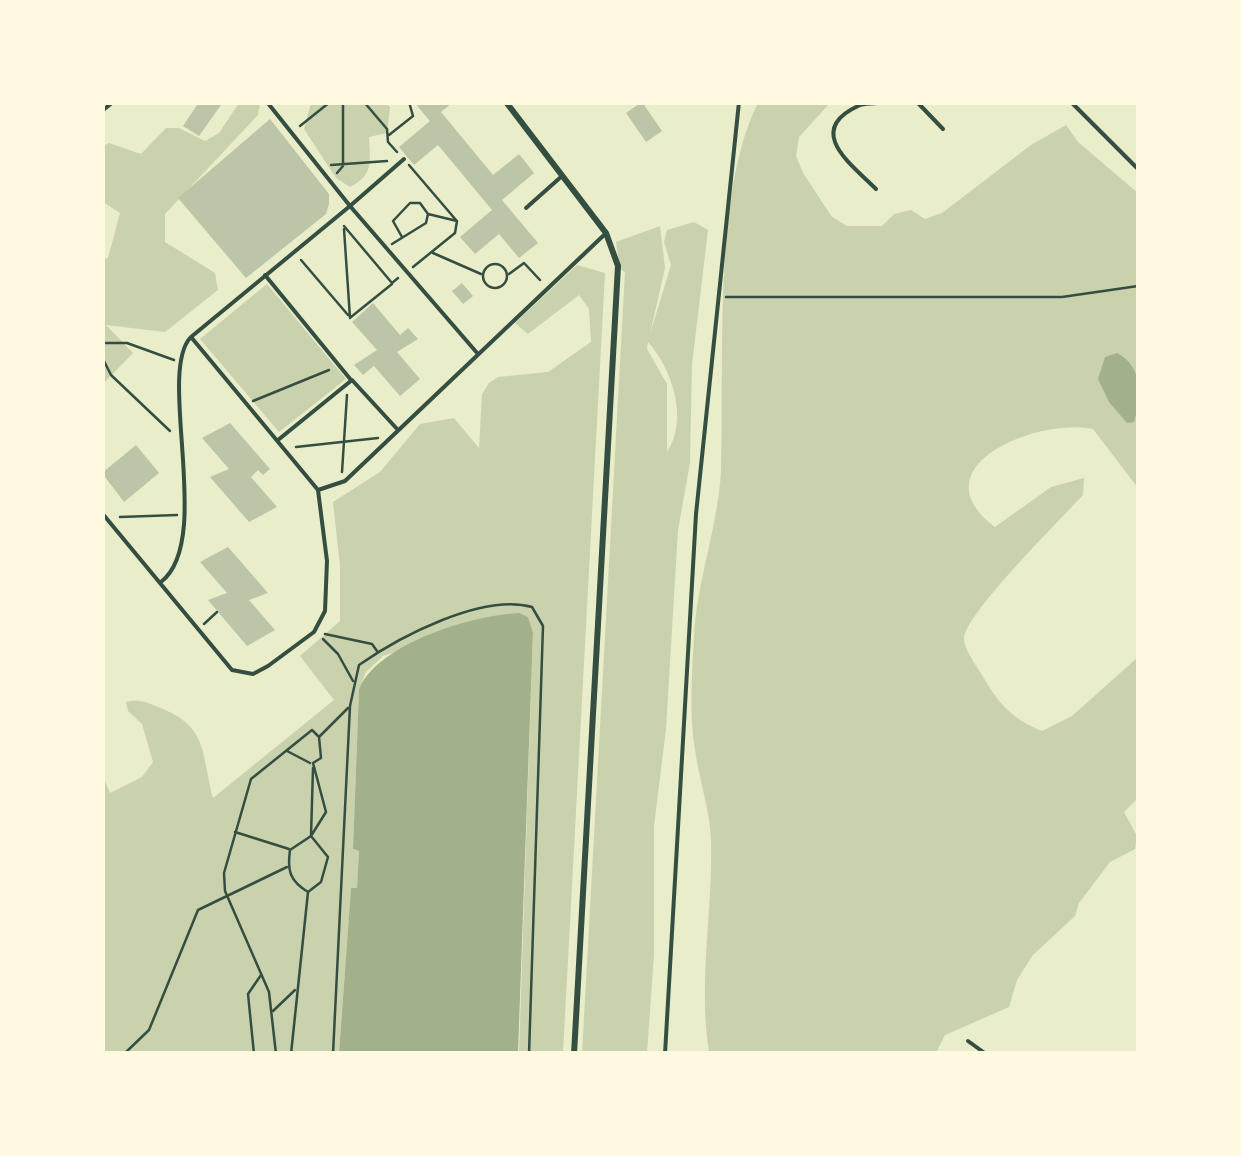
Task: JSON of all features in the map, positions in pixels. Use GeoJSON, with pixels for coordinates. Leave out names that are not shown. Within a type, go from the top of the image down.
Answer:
{"type":"FeatureCollection","features":[{"type":"Feature","properties":{"kind":"street"},"geometry":{"type":"LineString","coordinates":[[506,102],[606,233],[618,266],[613,413],[574,1054]]}},
{"type":"Feature","properties":{"kind":"lane"},"geometry":{"type":"LineString","coordinates":[[102,111],[113,102]]}},
{"type":"Feature","properties":{"kind":"lane"},"geometry":{"type":"LineString","coordinates":[[267,102],[350,206],[478,354]]}},
{"type":"Feature","properties":{"kind":"lane"},"geometry":{"type":"LineString","coordinates":[[666,1054],[696,514],[739,102]]}},
{"type":"Feature","properties":{"kind":"lane"},"geometry":{"type":"LineString","coordinates":[[876,189],[835,147],[832,137],[834,127],[858,106],[882,102]]}},
{"type":"Feature","properties":{"kind":"lane"},"geometry":{"type":"LineString","coordinates":[[917,102],[943,129]]}},
{"type":"Feature","properties":{"kind":"lane"},"geometry":{"type":"LineString","coordinates":[[1073,103],[1138,169]]}},
{"type":"Feature","properties":{"kind":"lane"},"geometry":{"type":"LineString","coordinates":[[161,582],[174,572],[183,514],[182,348],[191,336],[404,160]]}},
{"type":"Feature","properties":{"kind":"lane"},"geometry":{"type":"LineString","coordinates":[[526,208],[562,176]]}},
{"type":"Feature","properties":{"kind":"lane"},"geometry":{"type":"LineString","coordinates":[[318,490],[339,483],[606,233]]}},
{"type":"Feature","properties":{"kind":"lane"},"geometry":{"type":"LineString","coordinates":[[265,275],[350,382],[398,430]]}},
{"type":"Feature","properties":{"kind":"lane"},"geometry":{"type":"LineString","coordinates":[[104,515],[232,670],[254,674],[314,632],[325,612],[327,561],[318,490],[191,336]]}},
{"type":"Feature","properties":{"kind":"lane"},"geometry":{"type":"LineString","coordinates":[[278,440],[350,382]]}},
{"type":"Feature","properties":{"kind":"lane"},"geometry":{"type":"LineString","coordinates":[[968,1040],[986,1054]]}},
{"type":"Feature","properties":{"kind":"path"},"geometry":{"type":"LineString","coordinates":[[291,134],[330,102]]}},
{"type":"Feature","properties":{"kind":"path"},"geometry":{"type":"LineString","coordinates":[[330,181],[343,164],[342,102]]}},
{"type":"Feature","properties":{"kind":"path"},"geometry":{"type":"LineString","coordinates":[[364,102],[404,160],[457,221]]}},
{"type":"Feature","properties":{"kind":"path"},"geometry":{"type":"LineString","coordinates":[[388,136],[414,116],[408,102]]}},
{"type":"Feature","properties":{"kind":"path"},"geometry":{"type":"LineString","coordinates":[[318,167],[404,160]]}},
{"type":"Feature","properties":{"kind":"path"},"geometry":{"type":"LineString","coordinates":[[402,237],[393,226],[396,216],[416,202],[428,214],[457,221]]}},
{"type":"Feature","properties":{"kind":"path"},"geometry":{"type":"LineString","coordinates":[[343,211],[350,318]]}},
{"type":"Feature","properties":{"kind":"path"},"geometry":{"type":"LineString","coordinates":[[387,247],[426,223],[428,214]]}},
{"type":"Feature","properties":{"kind":"path"},"geometry":{"type":"LineString","coordinates":[[350,318],[454,234],[457,221]]}},
{"type":"Feature","properties":{"kind":"path"},"geometry":{"type":"LineString","coordinates":[[344,226],[392,284]]}},
{"type":"Feature","properties":{"kind":"path"},"geometry":{"type":"LineString","coordinates":[[294,252],[350,318]]}},
{"type":"Feature","properties":{"kind":"path"},"geometry":{"type":"LineString","coordinates":[[432,252],[482,275],[484,282],[498,288],[524,263],[548,288]]}},
{"type":"Feature","properties":{"kind":"path"},"geometry":{"type":"LineString","coordinates":[[482,275],[490,264],[498,264],[508,275]]}},
{"type":"Feature","properties":{"kind":"path"},"geometry":{"type":"LineString","coordinates":[[719,297],[1062,297],[1138,286]]}},
{"type":"Feature","properties":{"kind":"path"},"geometry":{"type":"LineString","coordinates":[[102,343],[126,343],[180,363]]}},
{"type":"Feature","properties":{"kind":"path"},"geometry":{"type":"LineString","coordinates":[[102,357],[111,375],[159,418],[184,448]]}},
{"type":"Feature","properties":{"kind":"path"},"geometry":{"type":"LineString","coordinates":[[248,404],[340,366]]}},
{"type":"Feature","properties":{"kind":"path"},"geometry":{"type":"LineString","coordinates":[[339,483],[347,442],[350,382]]}},
{"type":"Feature","properties":{"kind":"path"},"geometry":{"type":"LineString","coordinates":[[285,448],[391,436]]}},
{"type":"Feature","properties":{"kind":"path"},"geometry":{"type":"LineString","coordinates":[[104,515],[183,514]]}},
{"type":"Feature","properties":{"kind":"path"},"geometry":{"type":"LineString","coordinates":[[333,1054],[350,706],[359,665],[397,638],[486,607],[516,602],[532,607],[540,616],[529,1054]]}},
{"type":"Feature","properties":{"kind":"path"},"geometry":{"type":"LineString","coordinates":[[199,628],[218,612]]}},
{"type":"Feature","properties":{"kind":"path"},"geometry":{"type":"LineString","coordinates":[[314,632],[372,644],[378,652]]}},
{"type":"Feature","properties":{"kind":"path"},"geometry":{"type":"LineString","coordinates":[[314,632],[338,654],[354,682]]}},
{"type":"Feature","properties":{"kind":"path"},"geometry":{"type":"LineString","coordinates":[[318,738],[350,706]]}},
{"type":"Feature","properties":{"kind":"path"},"geometry":{"type":"LineString","coordinates":[[276,1054],[273,1011],[262,973],[227,896],[224,873],[251,780],[286,750],[312,730],[318,738],[321,758],[313,763],[302,762],[286,750]]}},
{"type":"Feature","properties":{"kind":"path"},"geometry":{"type":"LineString","coordinates":[[290,850],[312,836],[326,812],[313,763]]}},
{"type":"Feature","properties":{"kind":"path"},"geometry":{"type":"LineString","coordinates":[[291,1054],[308,892],[322,882],[328,857],[312,836],[313,763]]}},
{"type":"Feature","properties":{"kind":"path"},"geometry":{"type":"LineString","coordinates":[[234,832],[290,850]]}},
{"type":"Feature","properties":{"kind":"path"},"geometry":{"type":"LineString","coordinates":[[290,850],[288,867],[294,883],[308,892]]}},
{"type":"Feature","properties":{"kind":"path"},"geometry":{"type":"LineString","coordinates":[[124,1054],[149,1030],[198,910],[288,867]]}},
{"type":"Feature","properties":{"kind":"path"},"geometry":{"type":"LineString","coordinates":[[254,1054],[248,994],[262,973]]}},
{"type":"Feature","properties":{"kind":"path"},"geometry":{"type":"LineString","coordinates":[[273,1011],[296,989]]}},
{"type":"Feature","properties":{"kind":"shaded area"},"geometry":{"type":"Polygon","coordinates":[[[239,103],[260,103],[258,115],[165,214],[165,242],[215,273],[218,290],[165,332],[106,325],[133,353],[103,384],[102,260],[108,258],[120,213],[103,202],[103,146],[109,143],[141,154],[166,128],[179,128],[205,141],[219,133],[239,103]]]}},
{"type":"Feature","properties":{"kind":"shaded area"},"geometry":{"type":"Polygon","coordinates":[[[311,103],[386,103],[390,107],[387,133],[369,137],[367,172],[350,187],[336,178],[304,129],[311,103]]]}},
{"type":"Feature","properties":{"kind":"shaded area"},"geometry":{"type":"Polygon","coordinates":[[[758,103],[830,103],[799,137],[796,156],[832,217],[847,226],[882,226],[894,214],[911,210],[925,219],[942,213],[1031,145],[1066,125],[1078,142],[1138,193],[1138,488],[1093,429],[1044,431],[994,451],[977,466],[969,484],[974,505],[995,527],[1051,487],[1084,478],[1083,495],[996,589],[968,627],[964,639],[1003,705],[1042,731],[1072,716],[1138,657],[1138,798],[1124,812],[1137,836],[1135,849],[1110,862],[1079,903],[1075,916],[1033,955],[1017,980],[1009,1007],[945,1035],[936,1053],[709,1052],[705,972],[711,840],[693,737],[692,664],[696,615],[721,471],[727,232],[743,140],[758,103]]]}},
{"type":"Feature","properties":{"kind":"shaded area"},"geometry":{"type":"Polygon","coordinates":[[[694,222],[708,230],[692,365],[690,463],[678,530],[666,729],[654,826],[654,955],[647,1053],[582,1054],[625,272],[620,269],[616,242],[660,226],[665,268],[650,334],[671,265],[664,242],[667,230],[694,222]],[[648,342],[647,349],[667,384],[667,452],[677,425],[677,410],[670,380],[648,342]]]}},
{"type":"Feature","properties":{"kind":"shaded area"},"geometry":{"type":"Polygon","coordinates":[[[577,265],[605,273],[563,1053],[519,1053],[533,632],[528,617],[520,613],[383,656],[366,672],[359,689],[353,850],[359,850],[357,889],[351,889],[339,1053],[103,1053],[102,774],[110,793],[142,777],[153,762],[142,724],[128,711],[126,702],[150,704],[186,723],[200,742],[213,798],[334,700],[300,656],[340,621],[340,566],[333,502],[380,472],[420,424],[454,418],[479,448],[482,394],[489,383],[498,377],[548,372],[591,342],[589,309],[579,295],[528,334],[515,323],[577,265]]]}},
{"type":"Feature","properties":{"kind":"shaded area"},"geometry":{"type":"Polygon","coordinates":[[[267,284],[346,379],[279,432],[200,339],[267,284]]]}},
{"type":"Feature","properties":{"kind":"shaded area"},"geometry":{"type":"Polygon","coordinates":[[[1117,353],[1136,374],[1138,402],[1134,422],[1127,423],[1109,402],[1098,379],[1105,357],[1117,353]]]}},
{"type":"Feature","properties":{"kind":"shaded area"},"geometry":{"type":"Polygon","coordinates":[[[520,613],[528,617],[533,632],[518,1053],[339,1053],[351,888],[357,888],[359,851],[353,849],[359,689],[386,658],[429,634],[477,619],[520,613]]]}},
{"type":"Feature","properties":{"kind":"building"},"geometry":{"type":"Polygon","coordinates":[[[199,102],[221,105],[199,136],[183,126],[199,102]]]}},
{"type":"Feature","properties":{"kind":"building"},"geometry":{"type":"Polygon","coordinates":[[[414,102],[453,102],[441,112],[493,175],[519,154],[534,173],[502,200],[538,243],[519,258],[499,234],[475,254],[460,237],[492,210],[438,145],[414,165],[399,147],[430,121],[414,102]]]}},
{"type":"Feature","properties":{"kind":"building"},"geometry":{"type":"Polygon","coordinates":[[[642,102],[662,131],[646,142],[626,113],[642,102]]]}},
{"type":"Feature","properties":{"kind":"building"},"geometry":{"type":"Polygon","coordinates":[[[270,119],[329,194],[329,204],[326,214],[246,278],[178,198],[270,119]]]}},
{"type":"Feature","properties":{"kind":"building"},"geometry":{"type":"Polygon","coordinates":[[[462,283],[473,296],[463,304],[452,291],[462,283]]]}},
{"type":"Feature","properties":{"kind":"building"},"geometry":{"type":"Polygon","coordinates":[[[373,303],[400,335],[408,328],[418,339],[397,352],[420,379],[400,396],[374,366],[363,375],[354,365],[377,350],[352,322],[373,303]]]}},
{"type":"Feature","properties":{"kind":"building"},"geometry":{"type":"Polygon","coordinates":[[[230,423],[270,469],[263,475],[258,470],[251,477],[277,507],[249,522],[210,477],[229,469],[202,438],[230,423]]]}},
{"type":"Feature","properties":{"kind":"building"},"geometry":{"type":"Polygon","coordinates":[[[136,445],[159,473],[124,502],[102,473],[136,445]]]}},
{"type":"Feature","properties":{"kind":"building"},"geometry":{"type":"Polygon","coordinates":[[[228,547],[268,593],[249,600],[275,630],[247,646],[208,600],[227,593],[200,562],[228,547]]]}}]}
